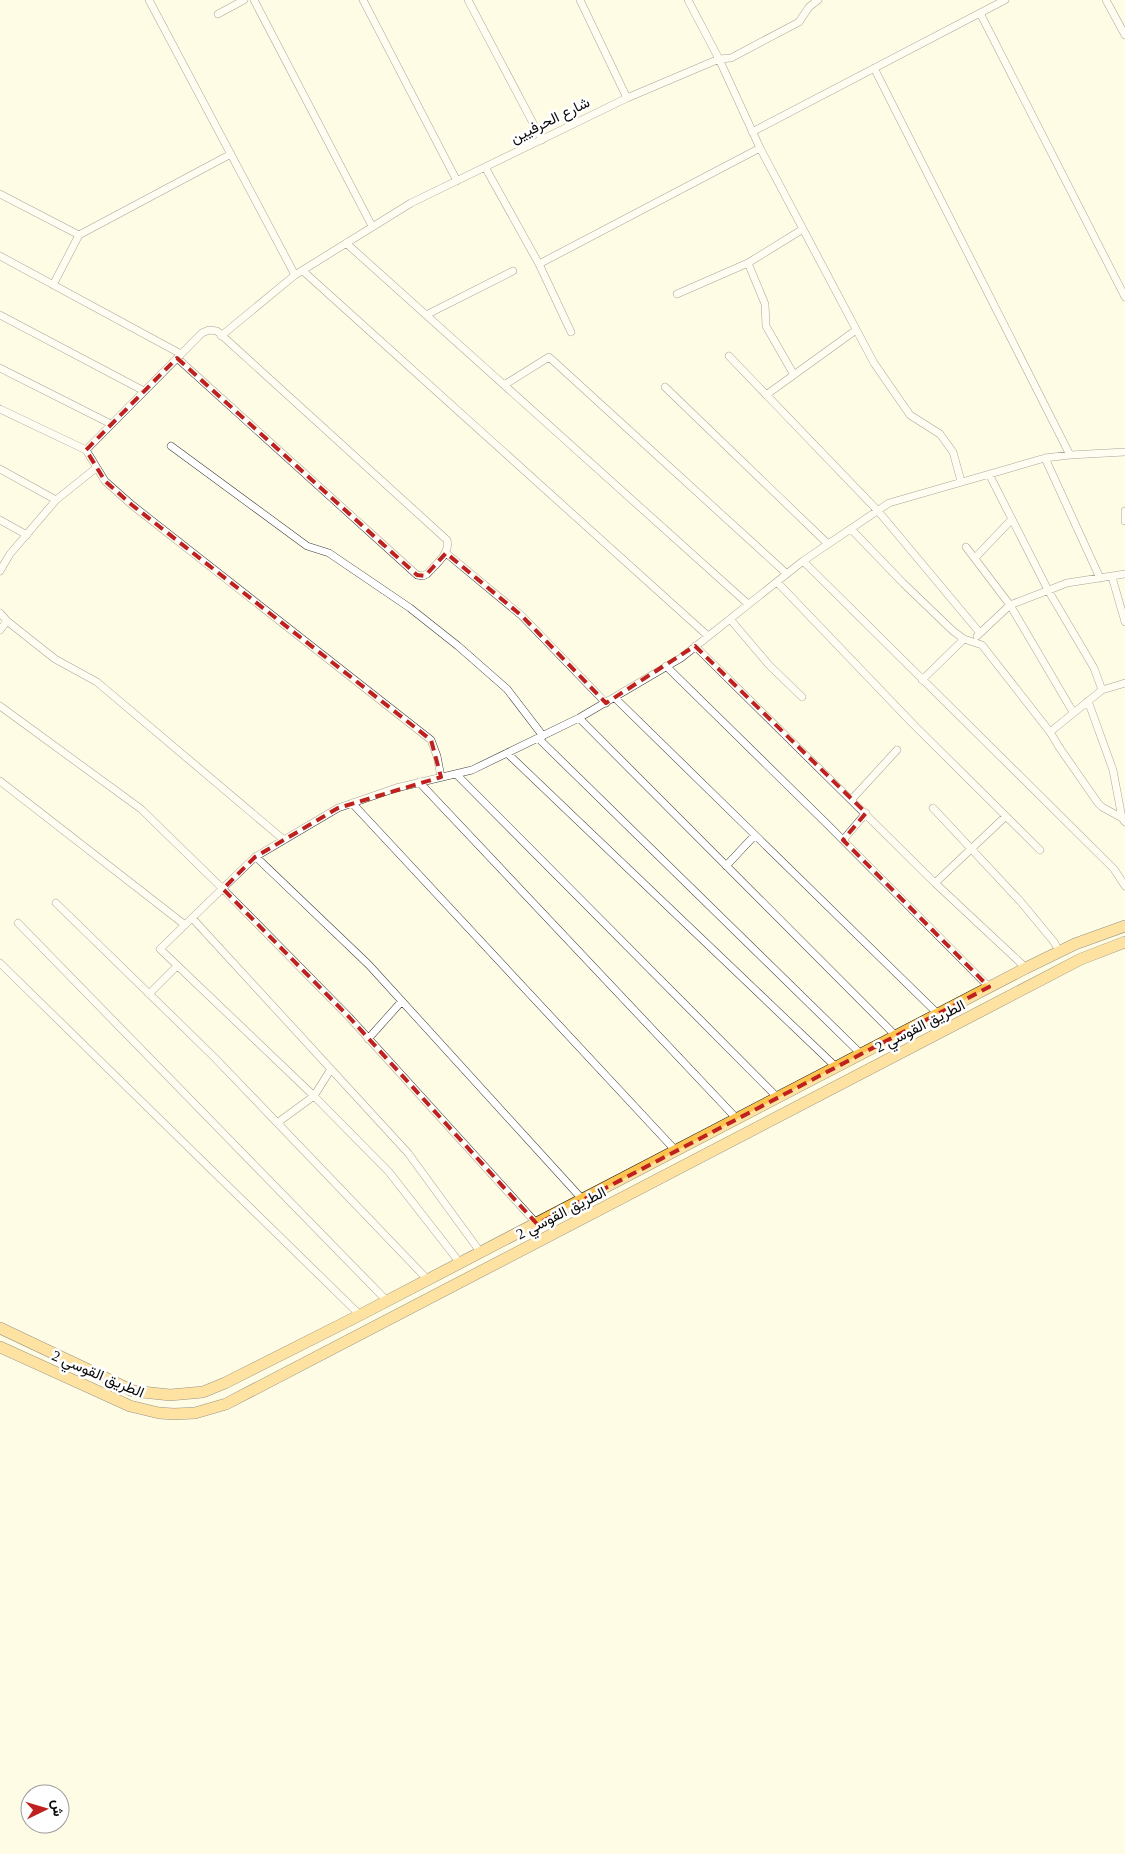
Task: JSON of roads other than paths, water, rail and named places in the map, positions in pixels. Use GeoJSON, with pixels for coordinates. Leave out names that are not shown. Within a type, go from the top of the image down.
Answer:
{"type":"FeatureCollection","features":[{"type":"Feature","properties":{"kind":"highway","name":"الطريق القوسي 2"},"geometry":{"type":"LineString","coordinates":[[0,1328],[133,1391],[170,1395],[203,1392],[225,1383],[481,1253],[1026,968],[1125,926]]}},
{"type":"Feature","properties":{"kind":"highway","name":"الطريق القوسي 2"},"geometry":{"type":"LineString","coordinates":[[0,1347],[130,1406],[159,1413],[195,1413],[226,1404],[1081,959],[1125,942]]}},
{"type":"Feature","properties":{"kind":"highway"},"geometry":{"type":"LineString","coordinates":[[693,1142],[695,1152],[700,1158]]}},
{"type":"Feature","properties":{"kind":"highway"},"geometry":{"type":"LineString","coordinates":[[673,1153],[677,1170]]}},
{"type":"Feature","properties":{"kind":"street"},"geometry":{"type":"LineString","coordinates":[[150,0],[295,275]]}},
{"type":"Feature","properties":{"kind":"street"},"geometry":{"type":"LineString","coordinates":[[218,14],[244,0]]}},
{"type":"Feature","properties":{"kind":"street"},"geometry":{"type":"LineString","coordinates":[[254,0],[372,226]]}},
{"type":"Feature","properties":{"kind":"street"},"geometry":{"type":"LineString","coordinates":[[364,0],[457,180]]}},
{"type":"Feature","properties":{"kind":"street"},"geometry":{"type":"LineString","coordinates":[[468,0],[542,140]]}},
{"type":"Feature","properties":{"kind":"street"},"geometry":{"type":"LineString","coordinates":[[580,0],[628,98]]}},
{"type":"Feature","properties":{"kind":"street"},"geometry":{"type":"LineString","coordinates":[[688,0],[719,59],[760,148],[874,362],[910,415],[940,434],[953,452],[961,481]]}},
{"type":"Feature","properties":{"kind":"street"},"geometry":{"type":"LineString","coordinates":[[806,0],[810,7]]}},
{"type":"Feature","properties":{"kind":"street","name":"شارع الحرفيين"},"geometry":{"type":"LineString","coordinates":[[221,336],[295,275],[411,203],[628,98],[719,59],[731,58],[799,22],[818,0]]}},
{"type":"Feature","properties":{"kind":"street"},"geometry":{"type":"LineString","coordinates":[[752,132],[1005,0]]}},
{"type":"Feature","properties":{"kind":"street"},"geometry":{"type":"LineString","coordinates":[[1106,0],[1125,35]]}},
{"type":"Feature","properties":{"kind":"street"},"geometry":{"type":"LineString","coordinates":[[980,13],[1125,297]]}},
{"type":"Feature","properties":{"kind":"street"},"geometry":{"type":"LineString","coordinates":[[874,68],[1070,454]]}},
{"type":"Feature","properties":{"kind":"street"},"geometry":{"type":"LineString","coordinates":[[539,264],[760,148]]}},
{"type":"Feature","properties":{"kind":"street"},"geometry":{"type":"LineString","coordinates":[[53,285],[79,235],[231,154]]}},
{"type":"Feature","properties":{"kind":"street"},"geometry":{"type":"LineString","coordinates":[[485,167],[539,264],[571,332]]}},
{"type":"Feature","properties":{"kind":"street"},"geometry":{"type":"LineString","coordinates":[[0,194],[79,235]]}},
{"type":"Feature","properties":{"kind":"street"},"geometry":{"type":"LineString","coordinates":[[677,294],[748,263],[803,229]]}},
{"type":"Feature","properties":{"kind":"street"},"geometry":{"type":"LineString","coordinates":[[346,243],[748,604]]}},
{"type":"Feature","properties":{"kind":"street"},"geometry":{"type":"LineString","coordinates":[[0,256],[179,356],[417,575],[427,574],[446,553],[447,540],[217,331],[209,330],[202,333],[179,356],[144,392],[111,424],[86,450]]}},
{"type":"Feature","properties":{"kind":"street"},"geometry":{"type":"LineString","coordinates":[[748,263],[765,304],[766,326],[794,375]]}},
{"type":"Feature","properties":{"kind":"street"},"geometry":{"type":"LineString","coordinates":[[303,270],[708,636]]}},
{"type":"Feature","properties":{"kind":"street"},"geometry":{"type":"LineString","coordinates":[[426,315],[513,271]]}},
{"type":"Feature","properties":{"kind":"street"},"geometry":{"type":"LineString","coordinates":[[0,315],[144,392]]}},
{"type":"Feature","properties":{"kind":"street"},"geometry":{"type":"LineString","coordinates":[[766,394],[856,330]]}},
{"type":"Feature","properties":{"kind":"street"},"geometry":{"type":"LineString","coordinates":[[729,356],[878,511],[980,633]]}},
{"type":"Feature","properties":{"kind":"street"},"geometry":{"type":"LineString","coordinates":[[504,385],[549,357],[787,574]]}},
{"type":"Feature","properties":{"kind":"street"},"geometry":{"type":"LineString","coordinates":[[0,368],[111,424]]}},
{"type":"Feature","properties":{"kind":"street"},"geometry":{"type":"LineString","coordinates":[[665,387],[828,544]]}},
{"type":"Feature","properties":{"kind":"street"},"geometry":{"type":"LineString","coordinates":[[0,409],[86,450],[105,481],[132,506],[431,740],[437,756],[441,777]]}},
{"type":"Feature","properties":{"kind":"street"},"geometry":{"type":"LineString","coordinates":[[170,446],[307,546],[329,553],[410,608],[458,646],[507,689],[541,737],[861,1054]]}},
{"type":"Feature","properties":{"kind":"street"},"geometry":{"type":"LineString","coordinates":[[460,1263],[389,1172],[314,1096],[160,949],[256,856],[338,808],[396,788],[472,770],[579,718],[615,698],[696,646],[802,561],[889,503],[1045,458],[1070,454],[1125,452]]}},
{"type":"Feature","properties":{"kind":"street"},"geometry":{"type":"LineString","coordinates":[[1045,458],[1100,578]]}},
{"type":"Feature","properties":{"kind":"street"},"geometry":{"type":"LineString","coordinates":[[1,567],[56,500],[96,468]]}},
{"type":"Feature","properties":{"kind":"street"},"geometry":{"type":"LineString","coordinates":[[0,469],[56,500]]}},
{"type":"Feature","properties":{"kind":"street"},"geometry":{"type":"LineString","coordinates":[[989,474],[1048,590],[1094,668],[1102,690]]}},
{"type":"Feature","properties":{"kind":"street"},"geometry":{"type":"LineString","coordinates":[[1125,511],[1125,521]]}},
{"type":"Feature","properties":{"kind":"street"},"geometry":{"type":"LineString","coordinates":[[975,558],[1012,519]]}},
{"type":"Feature","properties":{"kind":"street"},"geometry":{"type":"LineString","coordinates":[[0,520],[26,535]]}},
{"type":"Feature","properties":{"kind":"street"},"geometry":{"type":"LineString","coordinates":[[851,529],[902,583],[953,631],[964,639],[982,646],[1050,732],[1098,803],[1124,820]]}},
{"type":"Feature","properties":{"kind":"street"},"geometry":{"type":"LineString","coordinates":[[966,547],[1010,605],[1073,712]]}},
{"type":"Feature","properties":{"kind":"street"},"geometry":{"type":"LineString","coordinates":[[446,553],[522,616],[606,703]]}},
{"type":"Feature","properties":{"kind":"street"},"geometry":{"type":"LineString","coordinates":[[802,561],[1114,870],[1125,886]]}},
{"type":"Feature","properties":{"kind":"street"},"geometry":{"type":"LineString","coordinates":[[972,641],[1010,605],[1067,583],[1125,574]]}},
{"type":"Feature","properties":{"kind":"street"},"geometry":{"type":"LineString","coordinates":[[1112,577],[1125,622]]}},
{"type":"Feature","properties":{"kind":"street"},"geometry":{"type":"LineString","coordinates":[[776,582],[913,724],[1040,850]]}},
{"type":"Feature","properties":{"kind":"street"},"geometry":{"type":"LineString","coordinates":[[0,613],[7,621],[55,659],[97,682],[284,840]]}},
{"type":"Feature","properties":{"kind":"street"},"geometry":{"type":"LineString","coordinates":[[730,619],[769,665],[802,697]]}},
{"type":"Feature","properties":{"kind":"street"},"geometry":{"type":"LineString","coordinates":[[0,630],[7,621]]}},
{"type":"Feature","properties":{"kind":"street"},"geometry":{"type":"LineString","coordinates":[[922,680],[964,639]]}},
{"type":"Feature","properties":{"kind":"street"},"geometry":{"type":"LineString","coordinates":[[696,646],[935,883],[1026,968]]}},
{"type":"Feature","properties":{"kind":"street"},"geometry":{"type":"LineString","coordinates":[[666,666],[989,987]]}},
{"type":"Feature","properties":{"kind":"street"},"geometry":{"type":"LineString","coordinates":[[1050,732],[1102,690],[1125,683]]}},
{"type":"Feature","properties":{"kind":"street"},"geometry":{"type":"LineString","coordinates":[[615,698],[938,1014]]}},
{"type":"Feature","properties":{"kind":"street"},"geometry":{"type":"LineString","coordinates":[[1088,701],[1113,770],[1124,820]]}},
{"type":"Feature","properties":{"kind":"street"},"geometry":{"type":"LineString","coordinates":[[0,706],[141,809],[224,889],[368,1039],[537,1224]]}},
{"type":"Feature","properties":{"kind":"street"},"geometry":{"type":"LineString","coordinates":[[579,718],[896,1036]]}},
{"type":"Feature","properties":{"kind":"street"},"geometry":{"type":"LineString","coordinates":[[852,799],[897,750]]}},
{"type":"Feature","properties":{"kind":"street"},"geometry":{"type":"LineString","coordinates":[[507,753],[836,1067]]}},
{"type":"Feature","properties":{"kind":"street"},"geometry":{"type":"LineString","coordinates":[[456,774],[778,1098]]}},
{"type":"Feature","properties":{"kind":"street"},"geometry":{"type":"LineString","coordinates":[[0,781],[185,925]]}},
{"type":"Feature","properties":{"kind":"street"},"geometry":{"type":"LineString","coordinates":[[419,782],[737,1119]]}},
{"type":"Feature","properties":{"kind":"street"},"geometry":{"type":"LineString","coordinates":[[352,803],[673,1153]]}},
{"type":"Feature","properties":{"kind":"street"},"geometry":{"type":"LineString","coordinates":[[933,808],[1021,902],[1060,952]]}},
{"type":"Feature","properties":{"kind":"street"},"geometry":{"type":"LineString","coordinates":[[843,840],[866,813]]}},
{"type":"Feature","properties":{"kind":"street"},"geometry":{"type":"LineString","coordinates":[[935,883],[1006,816]]}},
{"type":"Feature","properties":{"kind":"street"},"geometry":{"type":"LineString","coordinates":[[726,866],[756,835]]}},
{"type":"Feature","properties":{"kind":"street"},"geometry":{"type":"LineString","coordinates":[[256,856],[368,965],[583,1200]]}},
{"type":"Feature","properties":{"kind":"street"},"geometry":{"type":"LineString","coordinates":[[56,903],[215,1058],[428,1280]]}},
{"type":"Feature","properties":{"kind":"street"},"geometry":{"type":"LineString","coordinates":[[193,919],[408,1153],[481,1253]]}},
{"type":"Feature","properties":{"kind":"street"},"geometry":{"type":"LineString","coordinates":[[18,923],[387,1301]]}},
{"type":"Feature","properties":{"kind":"street"},"geometry":{"type":"LineString","coordinates":[[0,963],[360,1315]]}},
{"type":"Feature","properties":{"kind":"street"},"geometry":{"type":"LineString","coordinates":[[149,994],[177,966]]}},
{"type":"Feature","properties":{"kind":"street"},"geometry":{"type":"LineString","coordinates":[[368,1039],[402,1001]]}},
{"type":"Feature","properties":{"kind":"street"},"geometry":{"type":"LineString","coordinates":[[277,1123],[314,1096],[332,1069]]}}]}
